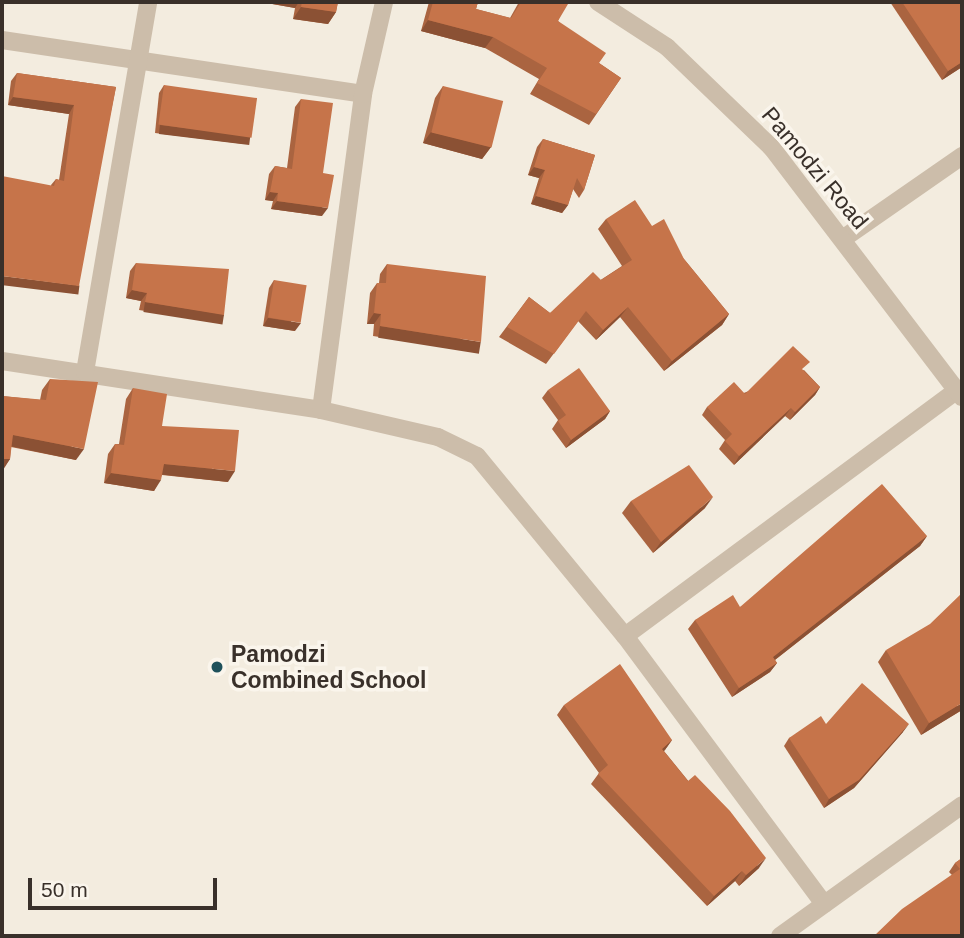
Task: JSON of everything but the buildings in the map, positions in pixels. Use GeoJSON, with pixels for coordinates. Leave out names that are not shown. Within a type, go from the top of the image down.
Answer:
{"type":"FeatureCollection","features":[{"type":"Feature","properties":{"kind":"street"},"geometry":{"type":"LineString","coordinates":[[85,372],[148,2]]}},
{"type":"Feature","properties":{"kind":"street"},"geometry":{"type":"LineString","coordinates":[[321,410],[363,94],[384,2]]}},
{"type":"Feature","properties":{"kind":"street","name":"Pamodzi Road"},"geometry":{"type":"LineString","coordinates":[[598,2],[667,47],[772,148],[844,238],[960,393]]}},
{"type":"Feature","properties":{"kind":"street"},"geometry":{"type":"LineString","coordinates":[[2,40],[363,94]]}},
{"type":"Feature","properties":{"kind":"street"},"geometry":{"type":"LineString","coordinates":[[844,238],[962,156]]}},
{"type":"Feature","properties":{"kind":"street"},"geometry":{"type":"LineString","coordinates":[[2,361],[321,410],[438,437],[477,456],[625,636],[824,904]]}},
{"type":"Feature","properties":{"kind":"street"},"geometry":{"type":"LineString","coordinates":[[625,636],[960,393]]}},
{"type":"Feature","properties":{"kind":"street"},"geometry":{"type":"LineString","coordinates":[[780,936],[962,804]]}},
{"type":"Feature","properties":{"kind":"place","name":"Pamodzi Combined School"},"geometry":{"type":"Point","coordinates":[217,667]}}]}
